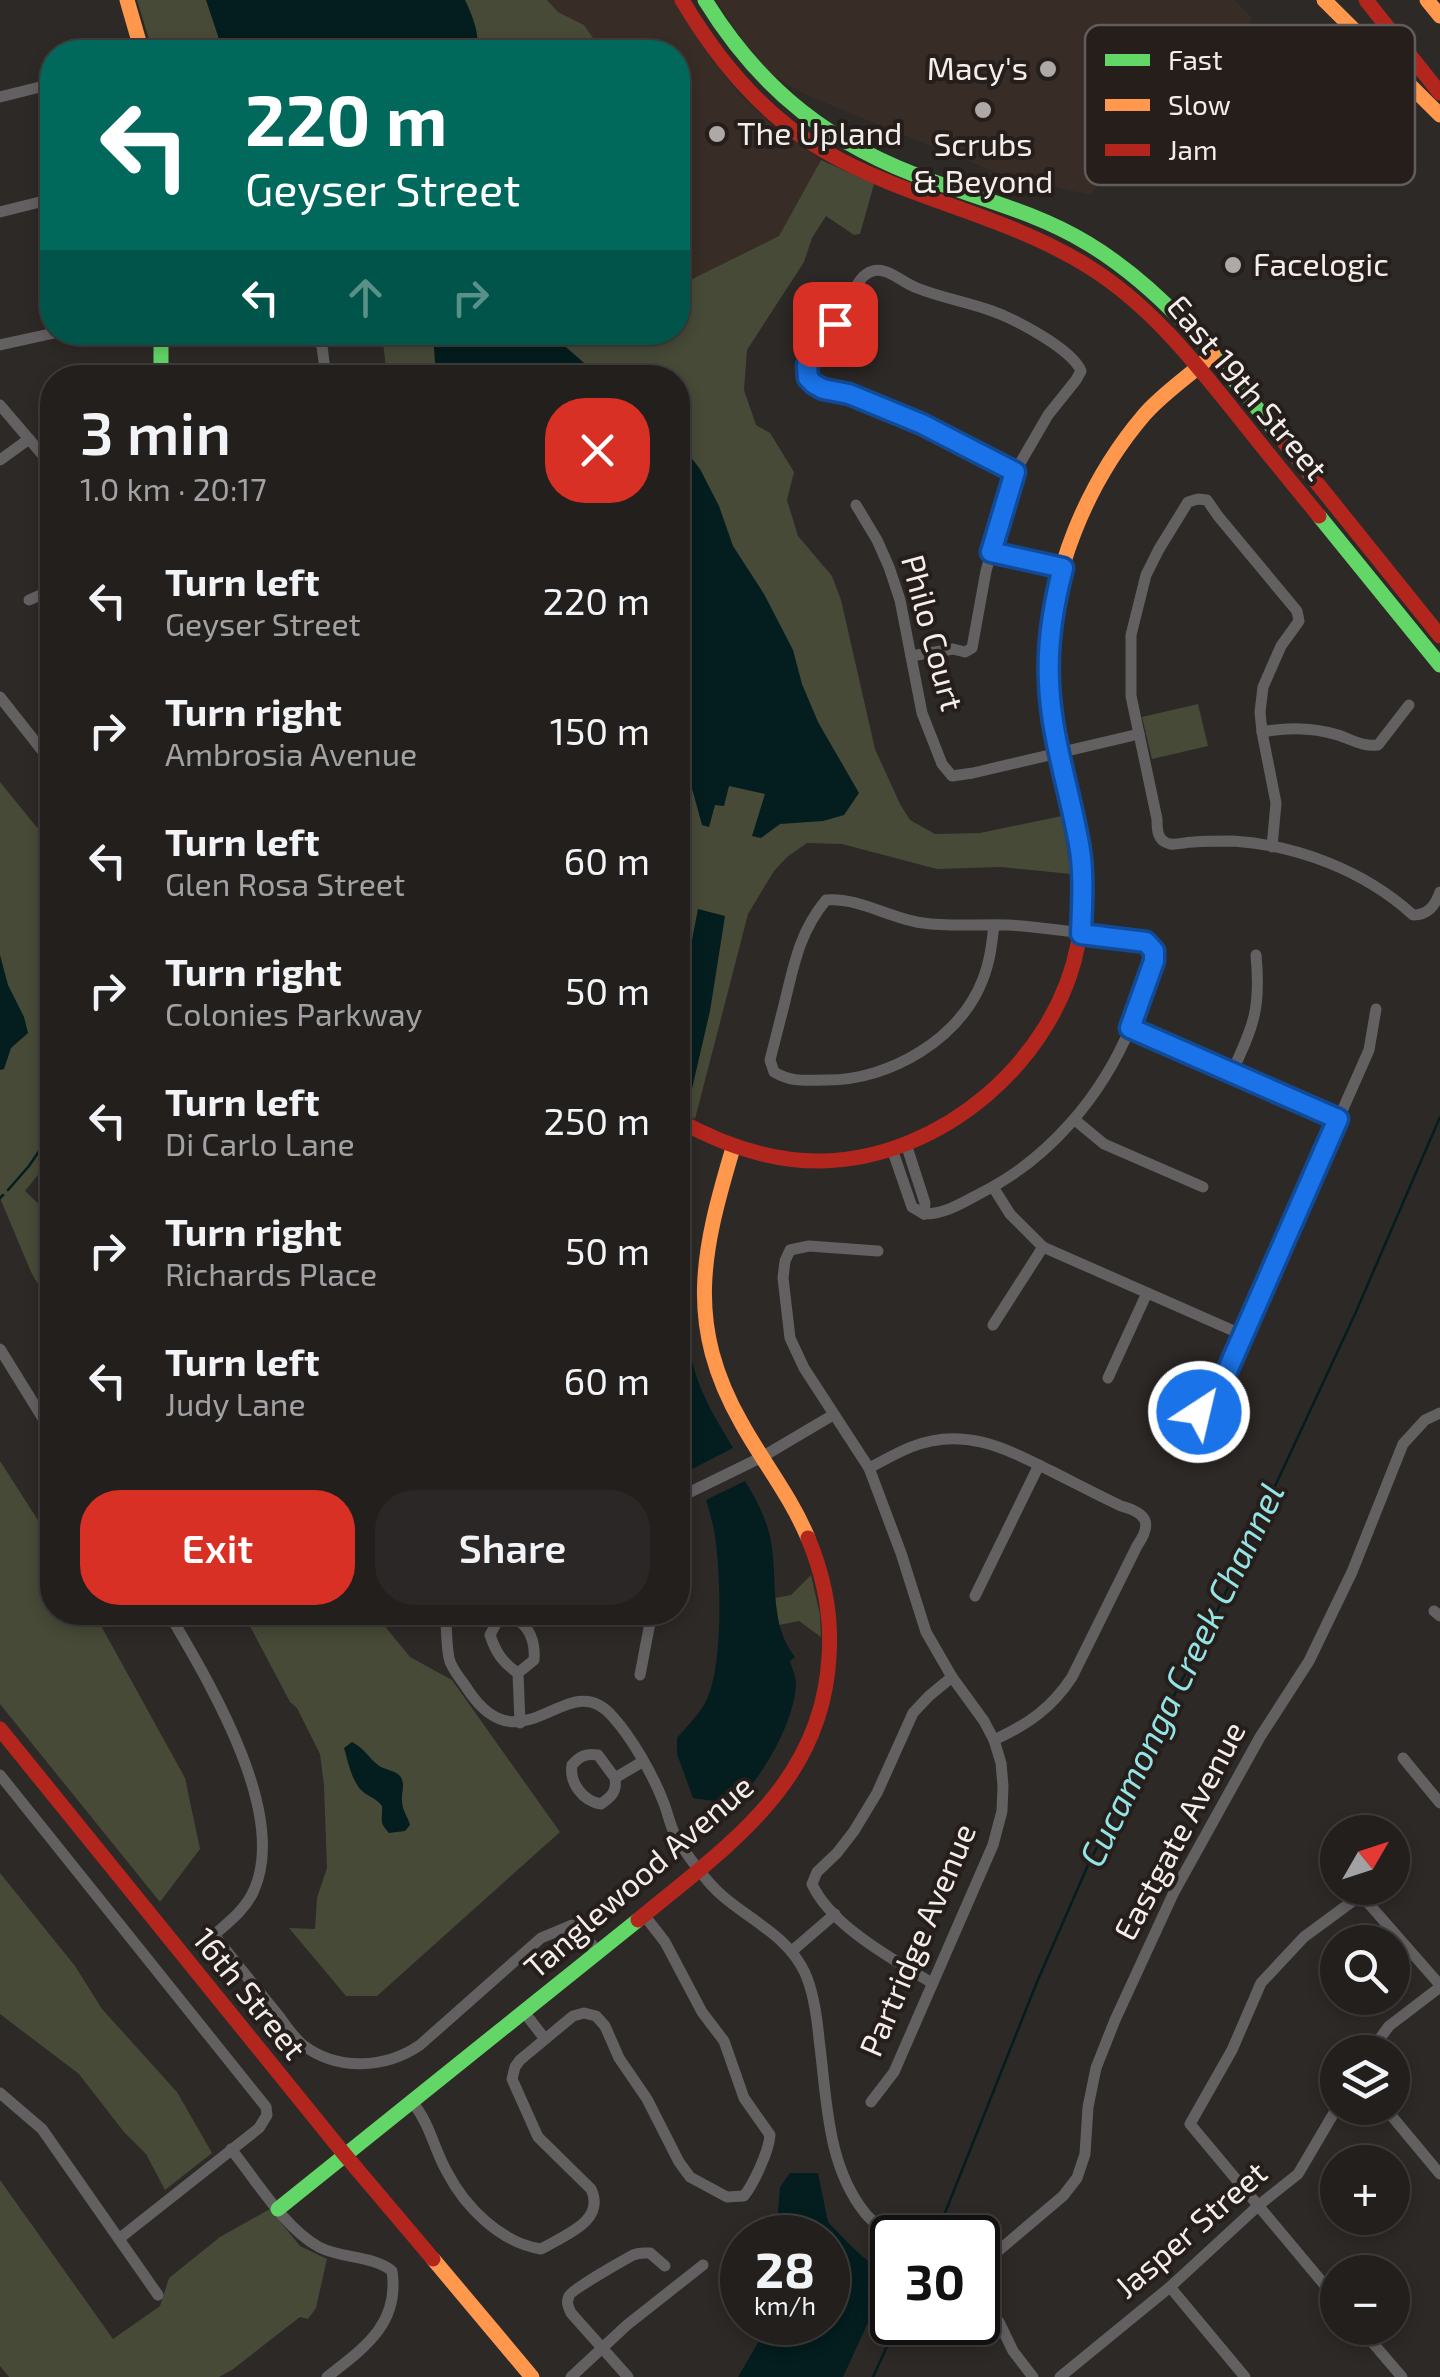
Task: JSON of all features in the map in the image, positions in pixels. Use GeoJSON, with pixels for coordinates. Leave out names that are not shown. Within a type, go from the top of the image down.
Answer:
{"type":"FeatureCollection","features":[{"type":"Feature","properties":{"kind":"main road"},"geometry":{"type":"LineString","coordinates":[[127,0],[139,40]]}},
{"type":"Feature","properties":{"kind":"main road","name":"East 19th Street"},"geometry":{"type":"LineString","coordinates":[[682,0],[731,74],[758,102],[814,145],[850,165],[1042,239],[1081,260],[1151,315],[1199,368],[1440,665]]}},
{"type":"Feature","properties":{"kind":"main road","name":"East 19th Street"},"geometry":{"type":"LineString","coordinates":[[704,0],[724,33],[768,85],[823,130],[897,168],[1057,226],[1134,276],[1213,354],[1440,636]]}},
{"type":"Feature","properties":{"kind":"main road"},"geometry":{"type":"LineString","coordinates":[[1324,0],[1349,25]]}},
{"type":"Feature","properties":{"kind":"main road"},"geometry":{"type":"LineString","coordinates":[[1366,0],[1386,25]]}},
{"type":"Feature","properties":{"kind":"main road"},"geometry":{"type":"LineString","coordinates":[[1427,0],[1440,16]]}},
{"type":"Feature","properties":{"kind":"main road"},"geometry":{"type":"LineString","coordinates":[[1415,62],[1440,93]]}},
{"type":"Feature","properties":{"kind":"main road"},"geometry":{"type":"LineString","coordinates":[[1415,89],[1440,114]]}},
{"type":"Feature","properties":{"kind":"main road"},"geometry":{"type":"LineString","coordinates":[[690,1126],[734,1148],[781,1158],[863,1157],[899,1147],[973,1107],[1026,1058],[1044,1034],[1073,970],[1083,901],[1080,854],[1049,683],[1052,608],[1089,497],[1113,458],[1146,413],[1213,354]]}},
{"type":"Feature","properties":{"kind":"main road","name":"Tanglewood Avenue"},"geometry":{"type":"LineString","coordinates":[[278,2209],[600,1952],[750,1826],[774,1800],[804,1755],[829,1678],[830,1624],[818,1560],[805,1529],[732,1404],[711,1359],[702,1316],[704,1258],[716,1200],[734,1148]]}},
{"type":"Feature","properties":{"kind":"main road","name":"16th Street"},"geometry":{"type":"LineString","coordinates":[[0,1729],[344,2154],[532,2377]]}},
{"type":"Feature","properties":{"kind":"street"},"geometry":{"type":"LineString","coordinates":[[0,97],[40,87]]}},
{"type":"Feature","properties":{"kind":"street"},"geometry":{"type":"LineString","coordinates":[[0,212],[40,203]]}},
{"type":"Feature","properties":{"kind":"street"},"geometry":{"type":"LineString","coordinates":[[912,656],[953,649],[965,652],[972,648],[991,552],[1015,472],[1048,415],[1081,371],[1077,361],[994,312],[915,288],[880,270],[870,271],[812,356],[807,365],[808,378],[823,389],[849,394],[922,424],[1015,472]]}},
{"type":"Feature","properties":{"kind":"street"},"geometry":{"type":"LineString","coordinates":[[0,345],[40,336]]}},
{"type":"Feature","properties":{"kind":"street"},"geometry":{"type":"LineString","coordinates":[[0,405],[40,453]]}},
{"type":"Feature","properties":{"kind":"street"},"geometry":{"type":"LineString","coordinates":[[0,460],[28,440]]}},
{"type":"Feature","properties":{"kind":"street"},"geometry":{"type":"LineString","coordinates":[[1272,847],[1276,802],[1260,712],[1263,686],[1281,646],[1299,621],[1298,611],[1214,507],[1198,498],[1188,502],[1146,575],[1131,635],[1130,696],[1157,833],[1173,845],[1236,842],[1300,854],[1354,874],[1413,914],[1430,910],[1440,892]]}},
{"type":"Feature","properties":{"kind":"street","name":"Philo Court"},"geometry":{"type":"LineString","coordinates":[[856,504],[889,567],[900,600],[922,713],[946,770],[952,776],[960,776],[1059,754]]}},
{"type":"Feature","properties":{"kind":"street"},"geometry":{"type":"LineString","coordinates":[[991,552],[1063,568]]}},
{"type":"Feature","properties":{"kind":"street"},"geometry":{"type":"LineString","coordinates":[[29,600],[40,595]]}},
{"type":"Feature","properties":{"kind":"street"},"geometry":{"type":"LineString","coordinates":[[0,697],[40,748]]}},
{"type":"Feature","properties":{"kind":"street"},"geometry":{"type":"LineString","coordinates":[[1262,732],[1304,729],[1340,736],[1365,747],[1378,745],[1409,705]]}},
{"type":"Feature","properties":{"kind":"street"},"geometry":{"type":"LineString","coordinates":[[1059,754],[1139,734]]}},
{"type":"Feature","properties":{"kind":"street"},"geometry":{"type":"LineString","coordinates":[[899,1147],[925,1203],[924,1214],[939,1214],[993,1187],[1029,1163],[1075,1120],[1104,1079],[1130,1028],[1154,951],[1146,942],[994,924],[904,920],[838,899],[826,900],[798,946],[770,1060],[774,1072],[787,1080],[858,1078],[892,1067],[922,1051],[948,1030],[983,980],[994,924]]}},
{"type":"Feature","properties":{"kind":"street"},"geometry":{"type":"LineString","coordinates":[[1232,1072],[1248,1039],[1258,1003],[1256,955]]}},
{"type":"Feature","properties":{"kind":"street"},"geometry":{"type":"LineString","coordinates":[[1199,1412],[1221,1385],[1369,1050],[1376,1009]]}},
{"type":"Feature","properties":{"kind":"street"},"geometry":{"type":"LineString","coordinates":[[1130,1028],[1338,1119]]}},
{"type":"Feature","properties":{"kind":"street"},"geometry":{"type":"LineString","coordinates":[[1075,1120],[1104,1144],[1203,1187]]}},
{"type":"Feature","properties":{"kind":"street"},"geometry":{"type":"LineString","coordinates":[[993,1187],[1010,1214],[1043,1247],[1243,1335]]}},
{"type":"Feature","properties":{"kind":"street","name":"Partridge Avenue"},"geometry":{"type":"LineString","coordinates":[[871,2102],[894,2072],[993,1844],[1004,1786],[1001,1763],[984,1720],[952,1677],[926,1632],[869,1468],[804,1368],[790,1338],[783,1278],[784,1261],[790,1250],[809,1246],[878,1251]]}},
{"type":"Feature","properties":{"kind":"street"},"geometry":{"type":"LineString","coordinates":[[993,1325],[1043,1247]]}},
{"type":"Feature","properties":{"kind":"street"},"geometry":{"type":"LineString","coordinates":[[1108,1378],[1147,1293]]}},
{"type":"Feature","properties":{"kind":"street"},"geometry":{"type":"LineString","coordinates":[[0,1349],[40,1414]]}},
{"type":"Feature","properties":{"kind":"street","name":"Eastgate Avenue"},"geometry":{"type":"LineString","coordinates":[[1000,2249],[1063,2196],[1077,2178],[1085,2154],[1096,2068],[1174,1892],[1260,1737],[1309,1661],[1352,1572],[1403,1444],[1425,1420],[1440,1413]]}},
{"type":"Feature","properties":{"kind":"street"},"geometry":{"type":"LineString","coordinates":[[690,1492],[762,1457],[833,1415]]}},
{"type":"Feature","properties":{"kind":"street"},"geometry":{"type":"LineString","coordinates":[[869,1468],[912,1446],[937,1440],[963,1438],[986,1442],[1143,1516],[1146,1534],[1072,1677],[1051,1704],[1024,1726],[994,1740]]}},
{"type":"Feature","properties":{"kind":"street"},"geometry":{"type":"LineString","coordinates":[[975,1596],[1039,1465]]}},
{"type":"Feature","properties":{"kind":"street"},"geometry":{"type":"LineString","coordinates":[[175,1625],[232,1729],[252,1784],[262,1834],[263,1858],[253,1893],[214,1935],[301,2044],[334,2060],[382,2063],[420,2045],[541,1938],[572,1925],[600,1952]]}},
{"type":"Feature","properties":{"kind":"street"},"geometry":{"type":"LineString","coordinates":[[446,1625],[450,1662],[479,1706],[498,1720],[520,1722],[580,1701],[610,1712],[642,1762],[663,1801],[675,1835],[698,1869],[720,1896],[780,1938],[792,1951],[806,1973],[816,2007],[833,2148],[844,2180],[870,2218]]}},
{"type":"Feature","properties":{"kind":"street"},"geometry":{"type":"LineString","coordinates":[[495,1625],[490,1635],[496,1651],[518,1674]]}},
{"type":"Feature","properties":{"kind":"street"},"geometry":{"type":"LineString","coordinates":[[518,1674],[534,1660],[535,1647],[523,1625]]}},
{"type":"Feature","properties":{"kind":"street"},"geometry":{"type":"LineString","coordinates":[[640,1675],[650,1625]]}},
{"type":"Feature","properties":{"kind":"street"},"geometry":{"type":"LineString","coordinates":[[518,1674],[520,1722]]}},
{"type":"Feature","properties":{"kind":"street"},"geometry":{"type":"LineString","coordinates":[[932,1983],[878,1951],[835,1914],[812,1884],[877,1793],[913,1713],[952,1677]]}},
{"type":"Feature","properties":{"kind":"street"},"geometry":{"type":"LineString","coordinates":[[588,1754],[598,1755],[614,1778],[616,1788],[612,1796],[602,1804],[592,1802],[573,1780],[572,1765],[588,1754]]}},
{"type":"Feature","properties":{"kind":"street"},"geometry":{"type":"LineString","coordinates":[[1403,1758],[1440,1803]]}},
{"type":"Feature","properties":{"kind":"street"},"geometry":{"type":"LineString","coordinates":[[614,1778],[642,1762]]}},
{"type":"Feature","properties":{"kind":"street"},"geometry":{"type":"LineString","coordinates":[[0,1775],[266,2107],[267,2114],[259,2128],[120,2238]]}},
{"type":"Feature","properties":{"kind":"street"},"geometry":{"type":"LineString","coordinates":[[1320,2279],[1190,2124],[1232,2050],[1261,1983],[1304,1937],[1342,1905]]}},
{"type":"Feature","properties":{"kind":"street"},"geometry":{"type":"LineString","coordinates":[[1370,1905],[1440,1986],[1383,2035]]}},
{"type":"Feature","properties":{"kind":"street"},"geometry":{"type":"LineString","coordinates":[[792,1951],[835,1914]]}},
{"type":"Feature","properties":{"kind":"street"},"geometry":{"type":"LineString","coordinates":[[413,2102],[425,2118],[454,2184],[484,2220],[529,2248],[541,2250],[588,2220],[596,2209],[596,2199],[591,2189],[538,2137],[512,2078],[515,2066],[574,2016],[584,2012],[596,2016],[606,2026],[618,2058],[647,2099],[690,2176],[728,2197],[744,2196],[769,2148],[770,2135],[744,2098],[724,2041],[702,2012],[665,1942],[644,1915]]}},
{"type":"Feature","properties":{"kind":"street"},"geometry":{"type":"LineString","coordinates":[[524,2012],[545,2039]]}},
{"type":"Feature","properties":{"kind":"street"},"geometry":{"type":"LineString","coordinates":[[0,2093],[42,2130],[158,2295]]}},
{"type":"Feature","properties":{"kind":"street","name":"Jasper Street"},"geometry":{"type":"LineString","coordinates":[[1060,2377],[1298,2174],[1327,2125]]}},
{"type":"Feature","properties":{"kind":"street"},"geometry":{"type":"LineString","coordinates":[[1399,2125],[1440,2174]]}},
{"type":"Feature","properties":{"kind":"street"},"geometry":{"type":"LineString","coordinates":[[231,2149],[302,2237],[324,2250],[382,2263],[392,2271],[394,2287],[385,2323],[370,2342],[328,2377]]}},
{"type":"Feature","properties":{"kind":"street"},"geometry":{"type":"LineString","coordinates":[[628,2377],[570,2313],[568,2297],[640,2252],[650,2253],[666,2266]]}},
{"type":"Feature","properties":{"kind":"street"},"geometry":{"type":"LineString","coordinates":[[571,2377],[627,2325],[703,2264]]}},
{"type":"Feature","properties":{"kind":"street"},"geometry":{"type":"LineString","coordinates":[[1170,2287],[1245,2377]]}},
{"type":"Feature","properties":{"kind":"street"},"geometry":{"type":"LineString","coordinates":[[1000,2326],[1013,2352],[1033,2377]]}},
{"type":"Feature","properties":{"kind":"street"},"geometry":{"type":"LineString","coordinates":[[1375,2345],[1402,2377]]}},
{"type":"Feature","properties":{"kind":"shaded area"},"geometry":{"type":"Polygon","coordinates":[[[547,0],[675,0],[740,95],[779,131],[821,160],[779,236],[690,280],[690,40],[595,40],[584,25],[558,12],[547,0]]]}},
{"type":"Feature","properties":{"kind":"shaded area"},"geometry":{"type":"Polygon","coordinates":[[[716,0],[1234,0],[1253,19],[1247,25],[1085,25],[1085,185],[1099,185],[1090,195],[1000,174],[808,96],[772,75],[749,50],[716,0]]]}},
{"type":"Feature","properties":{"kind":"green space"},"geometry":{"type":"Polygon","coordinates":[[[137,0],[547,0],[558,12],[584,25],[595,40],[149,40],[137,0]]]}},
{"type":"Feature","properties":{"kind":"green space"},"geometry":{"type":"Polygon","coordinates":[[[821,160],[874,184],[860,234],[854,235],[826,216],[812,238],[804,262],[747,350],[744,390],[756,425],[770,433],[794,472],[787,500],[798,536],[832,576],[875,749],[900,804],[910,820],[935,834],[980,833],[1062,816],[1071,874],[1001,867],[937,869],[842,844],[807,843],[774,871],[748,914],[695,1119],[690,1116],[690,365],[386,365],[383,345],[690,345],[690,280],[779,236],[821,160]]]}},
{"type":"Feature","properties":{"kind":"green space"},"geometry":{"type":"Polygon","coordinates":[[[1198,704],[1208,746],[1152,759],[1142,717],[1198,704]]]}},
{"type":"Feature","properties":{"kind":"green space"},"geometry":{"type":"Polygon","coordinates":[[[0,782],[40,831],[40,1172],[25,1191],[40,1205],[40,1288],[0,1198],[0,782]]]}},
{"type":"Feature","properties":{"kind":"green space"},"geometry":{"type":"Polygon","coordinates":[[[0,1461],[40,1523],[40,1625],[101,1625],[185,1778],[200,1849],[160,1902],[0,1704],[0,1461]]]}},
{"type":"Feature","properties":{"kind":"green space"},"geometry":{"type":"Polygon","coordinates":[[[811,1575],[821,1637],[799,1621],[779,1625],[775,1598],[791,1595],[811,1575]]]}},
{"type":"Feature","properties":{"kind":"green space"},"geometry":{"type":"Polygon","coordinates":[[[249,1625],[384,1625],[410,1657],[452,1680],[560,1832],[377,1996],[346,1996],[289,1928],[315,1929],[317,1898],[327,1868],[320,1754],[297,1708],[290,1702],[249,1625]]]}},
{"type":"Feature","properties":{"kind":"green space"},"geometry":{"type":"Polygon","coordinates":[[[0,1873],[75,1966],[102,2009],[177,2092],[212,2153],[165,2190],[146,2154],[79,2074],[0,2014],[0,1873]]]}},
{"type":"Feature","properties":{"kind":"green space"},"geometry":{"type":"Polygon","coordinates":[[[0,2180],[113,2339],[160,2306],[169,2278],[220,2237],[270,2209],[300,2246],[327,2259],[316,2308],[308,2319],[300,2317],[219,2377],[9,2377],[0,2366],[0,2180]]]}},
{"type":"Feature","properties":{"kind":"water"},"geometry":{"type":"Polygon","coordinates":[[[206,0],[465,0],[478,40],[218,40],[206,0]]]}},
{"type":"Feature","properties":{"kind":"water"},"geometry":{"type":"Polygon","coordinates":[[[434,345],[564,345],[586,365],[435,365],[434,345]]]}},
{"type":"Feature","properties":{"kind":"water"},"geometry":{"type":"Polygon","coordinates":[[[690,456],[719,506],[733,546],[793,650],[818,722],[859,793],[844,815],[823,821],[780,824],[761,838],[752,836],[765,794],[729,786],[724,806],[715,805],[709,827],[702,825],[693,792],[690,456]]]}},
{"type":"Feature","properties":{"kind":"water"},"geometry":{"type":"Polygon","coordinates":[[[698,909],[725,916],[710,1011],[691,1093],[690,1093],[690,950],[698,909]]]}},
{"type":"Feature","properties":{"kind":"water"},"geometry":{"type":"Polygon","coordinates":[[[0,955],[28,1033],[11,1048],[4,1069],[0,1070],[0,955]]]}},
{"type":"Feature","properties":{"kind":"water"},"geometry":{"type":"Polygon","coordinates":[[[690,1352],[702,1392],[733,1448],[692,1469],[690,1352]]]}},
{"type":"Feature","properties":{"kind":"water"},"geometry":{"type":"Polygon","coordinates":[[[745,1481],[768,1530],[778,1618],[795,1657],[790,1661],[796,1684],[789,1716],[775,1749],[735,1804],[693,1798],[677,1754],[677,1738],[703,1706],[716,1665],[718,1568],[706,1500],[745,1481]]]}},
{"type":"Feature","properties":{"kind":"water"},"geometry":{"type":"Polygon","coordinates":[[[352,1742],[378,1765],[400,1776],[402,1804],[410,1825],[405,1831],[389,1833],[382,1823],[382,1806],[358,1786],[344,1748],[352,1742]]]}},
{"type":"Feature","properties":{"kind":"water"},"geometry":{"type":"Polygon","coordinates":[[[790,2173],[818,2173],[827,2215],[778,2215],[780,2187],[790,2173]]]}},
{"type":"Feature","properties":{"kind":"water"},"geometry":{"type":"Polygon","coordinates":[[[850,2245],[870,2263],[870,2318],[843,2377],[738,2377],[757,2345],[850,2345],[850,2245]]]}},
{"type":"Feature","properties":{"kind":"waterway","name":"Cucamonga Creek Channel"},"geometry":{"type":"LineString","coordinates":[[944,2215],[1088,1865],[1218,1609],[1355,1314],[1440,1117]]}},
{"type":"Feature","properties":{"kind":"waterway"},"geometry":{"type":"LineString","coordinates":[[8,1190],[40,1150]]}},
{"type":"Feature","properties":{"kind":"waterway"},"geometry":{"type":"LineString","coordinates":[[0,1198],[3,1195]]}},
{"type":"Feature","properties":{"kind":"waterway","name":"Cucamonga Creek Channel"},"geometry":{"type":"LineString","coordinates":[[873,2377],[888,2345]]}},
{"type":"Feature","properties":{"kind":"traffic: fast"},"geometry":{"type":"LineString","coordinates":[[705,0],[750,62],[775,88],[831,132],[896,167],[1050,224],[1116,262],[1192,331],[1280,437]]}},
{"type":"Feature","properties":{"kind":"traffic: fast"},"geometry":{"type":"LineString","coordinates":[[161,345],[161,365]]}},
{"type":"Feature","properties":{"kind":"traffic: fast"},"geometry":{"type":"LineString","coordinates":[[1319,516],[1440,665]]}},
{"type":"Feature","properties":{"kind":"traffic: fast"},"geometry":{"type":"LineString","coordinates":[[278,2209],[638,1920]]}},
{"type":"Feature","properties":{"kind":"traffic: slow"},"geometry":{"type":"LineString","coordinates":[[127,0],[139,40]]}},
{"type":"Feature","properties":{"kind":"traffic: slow"},"geometry":{"type":"LineString","coordinates":[[1324,0],[1349,25]]}},
{"type":"Feature","properties":{"kind":"traffic: slow"},"geometry":{"type":"LineString","coordinates":[[1427,0],[1440,16]]}},
{"type":"Feature","properties":{"kind":"traffic: slow"},"geometry":{"type":"LineString","coordinates":[[1415,90],[1440,115]]}},
{"type":"Feature","properties":{"kind":"traffic: slow"},"geometry":{"type":"LineString","coordinates":[[1065,777],[1051,706],[1048,663],[1063,564],[1089,500],[1124,441],[1160,399],[1213,354]]}},
{"type":"Feature","properties":{"kind":"traffic: slow"},"geometry":{"type":"LineString","coordinates":[[733,1148],[707,1255],[704,1288],[712,1353],[742,1424],[808,1538]]}},
{"type":"Feature","properties":{"kind":"traffic: slow"},"geometry":{"type":"LineString","coordinates":[[433,2259],[532,2377]]}},
{"type":"Feature","properties":{"kind":"traffic: jam"},"geometry":{"type":"LineString","coordinates":[[682,0],[744,85],[803,138],[858,169],[1058,249],[1132,299],[1188,355],[1319,516]]}},
{"type":"Feature","properties":{"kind":"traffic: jam"},"geometry":{"type":"LineString","coordinates":[[1366,0],[1386,25]]}},
{"type":"Feature","properties":{"kind":"traffic: jam"},"geometry":{"type":"LineString","coordinates":[[1415,62],[1440,93]]}},
{"type":"Feature","properties":{"kind":"traffic: jam"},"geometry":{"type":"LineString","coordinates":[[1280,437],[1440,636]]}},
{"type":"Feature","properties":{"kind":"traffic: jam"},"geometry":{"type":"LineString","coordinates":[[690,1126],[748,1150],[785,1159],[823,1161],[867,1156],[910,1142],[950,1122],[987,1095],[1019,1063],[1046,1026],[1066,987],[1078,944],[1082,881],[1065,777]]}},
{"type":"Feature","properties":{"kind":"traffic: jam"},"geometry":{"type":"LineString","coordinates":[[638,1920],[736,1838],[789,1777],[809,1741],[822,1702],[830,1642],[826,1596],[808,1538]]}},
{"type":"Feature","properties":{"kind":"traffic: jam"},"geometry":{"type":"LineString","coordinates":[[0,1729],[433,2259]]}},
{"type":"Feature","properties":{"kind":"place","name":"Macy's"},"geometry":{"type":"Point","coordinates":[1048,69]}},
{"type":"Feature","properties":{"kind":"place","name":"Scrubs & Beyond"},"geometry":{"type":"Point","coordinates":[983,110]}},
{"type":"Feature","properties":{"kind":"place","name":"The Upland"},"geometry":{"type":"Point","coordinates":[717,134]}},
{"type":"Feature","properties":{"kind":"place","name":"Facelogic"},"geometry":{"type":"Point","coordinates":[1233,265]}},
{"type":"Feature","properties":{"kind":"route"},"geometry":{"type":"LineString","coordinates":[[835,324],[807,365],[808,378],[823,389],[849,394],[922,424],[1015,472],[991,552],[1063,568],[1052,608],[1049,683],[1055,738],[1080,854],[1081,934],[1146,942],[1154,951],[1130,1028],[1338,1119],[1221,1385],[1199,1412]]}}]}
